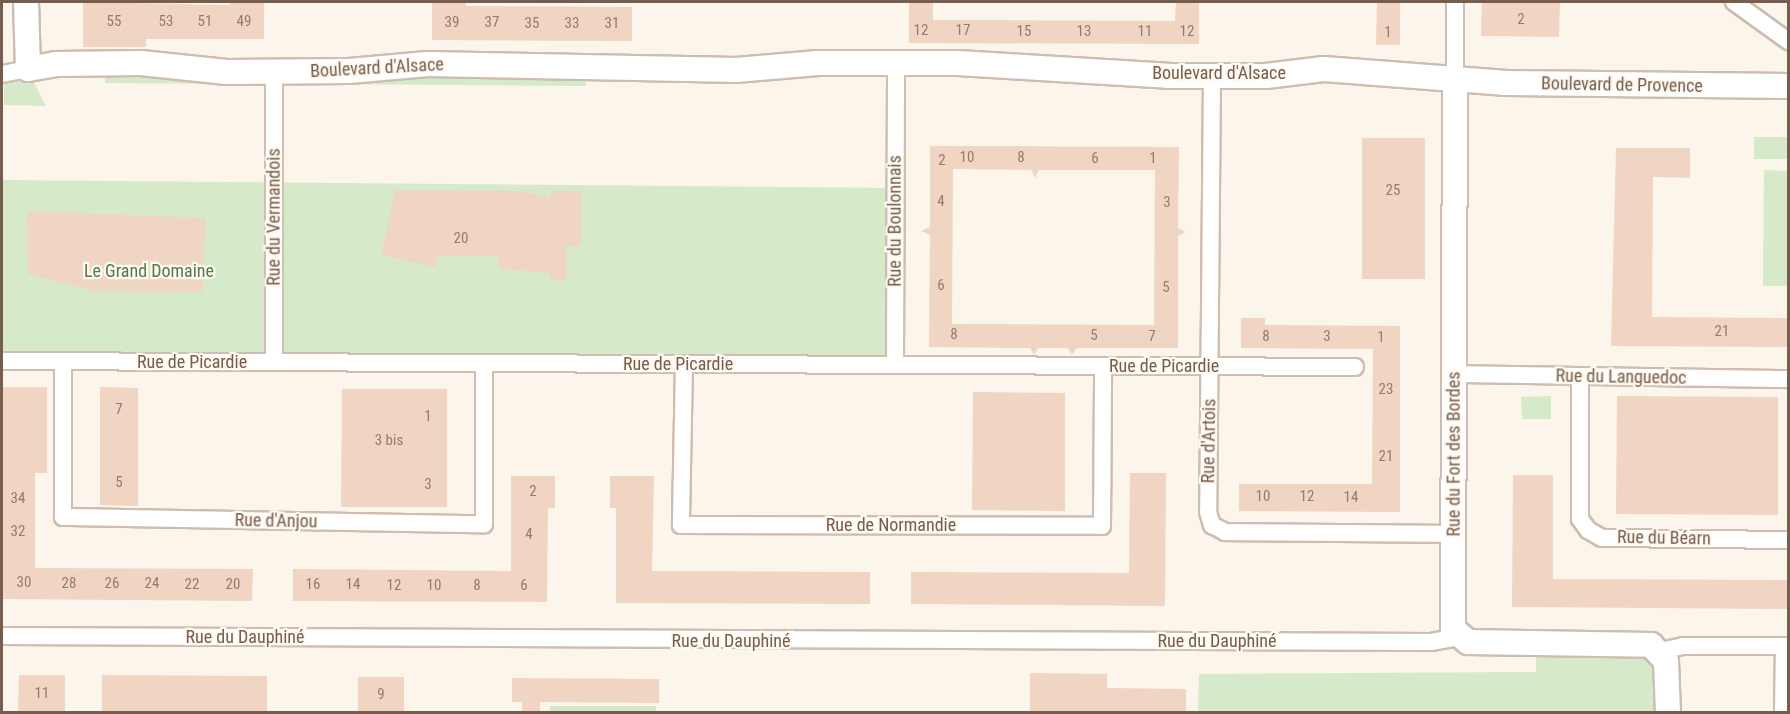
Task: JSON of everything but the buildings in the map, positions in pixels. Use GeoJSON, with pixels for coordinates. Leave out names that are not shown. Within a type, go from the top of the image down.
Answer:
{"type":"FeatureCollection","features":[{"type":"Feature","properties":{"kind":"street"},"geometry":{"type":"LineString","coordinates":[[2,74],[28,69],[26,2]]}},
{"type":"Feature","properties":{"kind":"street","name":"Rue du Fort des Bordes"},"geometry":{"type":"LineString","coordinates":[[1455,2],[1453,629],[1459,637]]}},
{"type":"Feature","properties":{"kind":"street"},"geometry":{"type":"LineString","coordinates":[[1734,2],[1788,41]]}},
{"type":"Feature","properties":{"kind":"street","name":"Boulevard d'Alsace"},"geometry":{"type":"LineString","coordinates":[[28,69],[56,63],[141,63],[274,72],[428,64],[602,70],[958,63],[1018,68],[1212,76],[1324,69],[1455,77]]}},
{"type":"Feature","properties":{"kind":"street","name":"Boulevard d'Alsace"},"geometry":{"type":"LineString","coordinates":[[794,66],[846,76],[955,77],[1018,68]]}},
{"type":"Feature","properties":{"kind":"street","name":"Rue du Vermandois"},"geometry":{"type":"LineString","coordinates":[[274,72],[274,362]]}},
{"type":"Feature","properties":{"kind":"street","name":"Rue du Boulonnais"},"geometry":{"type":"LineString","coordinates":[[896,76],[896,365]]}},
{"type":"Feature","properties":{"kind":"street","name":"Rue d'Artois"},"geometry":{"type":"LineString","coordinates":[[1212,76],[1209,512],[1217,530],[1454,534]]}},
{"type":"Feature","properties":{"kind":"street","name":"Boulevard de Provence"},"geometry":{"type":"LineString","coordinates":[[1455,77],[1588,85],[1788,86]]}},
{"type":"Feature","properties":{"kind":"street","name":"Rue de Picardie"},"geometry":{"type":"LineString","coordinates":[[2,361],[1354,367]]}},
{"type":"Feature","properties":{"kind":"street","name":"Rue d'Anjou"},"geometry":{"type":"LineString","coordinates":[[63,361],[63,517],[484,524],[484,363]]}},
{"type":"Feature","properties":{"kind":"street","name":"Rue de Normandie"},"geometry":{"type":"LineString","coordinates":[[684,364],[681,525],[1102,526],[1102,366]]}},
{"type":"Feature","properties":{"kind":"street","name":"Rue du Languedoc"},"geometry":{"type":"LineString","coordinates":[[1454,374],[1580,378],[1788,379]]}},
{"type":"Feature","properties":{"kind":"street","name":"Rue du Béarn"},"geometry":{"type":"LineString","coordinates":[[1580,378],[1580,519],[1588,530],[1602,538],[1788,540]]}},
{"type":"Feature","properties":{"kind":"street","name":"Rue du Dauphiné"},"geometry":{"type":"LineString","coordinates":[[2,636],[1431,642],[1459,637]]}},
{"type":"Feature","properties":{"kind":"street"},"geometry":{"type":"LineString","coordinates":[[1459,637],[1468,642],[1639,642],[1660,651],[1683,646],[1784,646],[1783,712]]}},
{"type":"Feature","properties":{"kind":"street"},"geometry":{"type":"LineString","coordinates":[[1660,651],[1668,670],[1668,712]]}},
{"type":"Feature","properties":{"kind":"green space"},"geometry":{"type":"Polygon","coordinates":[[[105,72],[234,81],[234,84],[105,83],[105,72]]]}},
{"type":"Feature","properties":{"kind":"green space"},"geometry":{"type":"Polygon","coordinates":[[[405,73],[586,77],[586,86],[326,84],[326,81],[405,73]]]}},
{"type":"Feature","properties":{"kind":"green space"},"geometry":{"type":"Polygon","coordinates":[[[33,81],[46,106],[4,105],[4,83],[33,81]]]}},
{"type":"Feature","properties":{"kind":"green space"},"geometry":{"type":"Polygon","coordinates":[[[1754,137],[1788,137],[1788,159],[1754,159],[1754,137]]]}},
{"type":"Feature","properties":{"kind":"green space"},"geometry":{"type":"Polygon","coordinates":[[[1764,170],[1788,171],[1788,286],[1763,286],[1764,170]]]}},
{"type":"Feature","properties":{"kind":"green space","name":"Le Grand Domaine"},"geometry":{"type":"Polygon","coordinates":[[[2,180],[896,188],[895,365],[2,361],[2,180]]]}},
{"type":"Feature","properties":{"kind":"green space"},"geometry":{"type":"Polygon","coordinates":[[[1551,396],[1551,419],[1522,419],[1521,397],[1551,396]]]}},
{"type":"Feature","properties":{"kind":"green space"},"geometry":{"type":"Polygon","coordinates":[[[1536,642],[1651,645],[1668,712],[1198,712],[1199,674],[1536,672],[1536,642]]]}},
{"type":"Feature","properties":{"kind":"green space"},"geometry":{"type":"Polygon","coordinates":[[[550,706],[656,706],[656,712],[550,712],[550,706]]]}}]}
